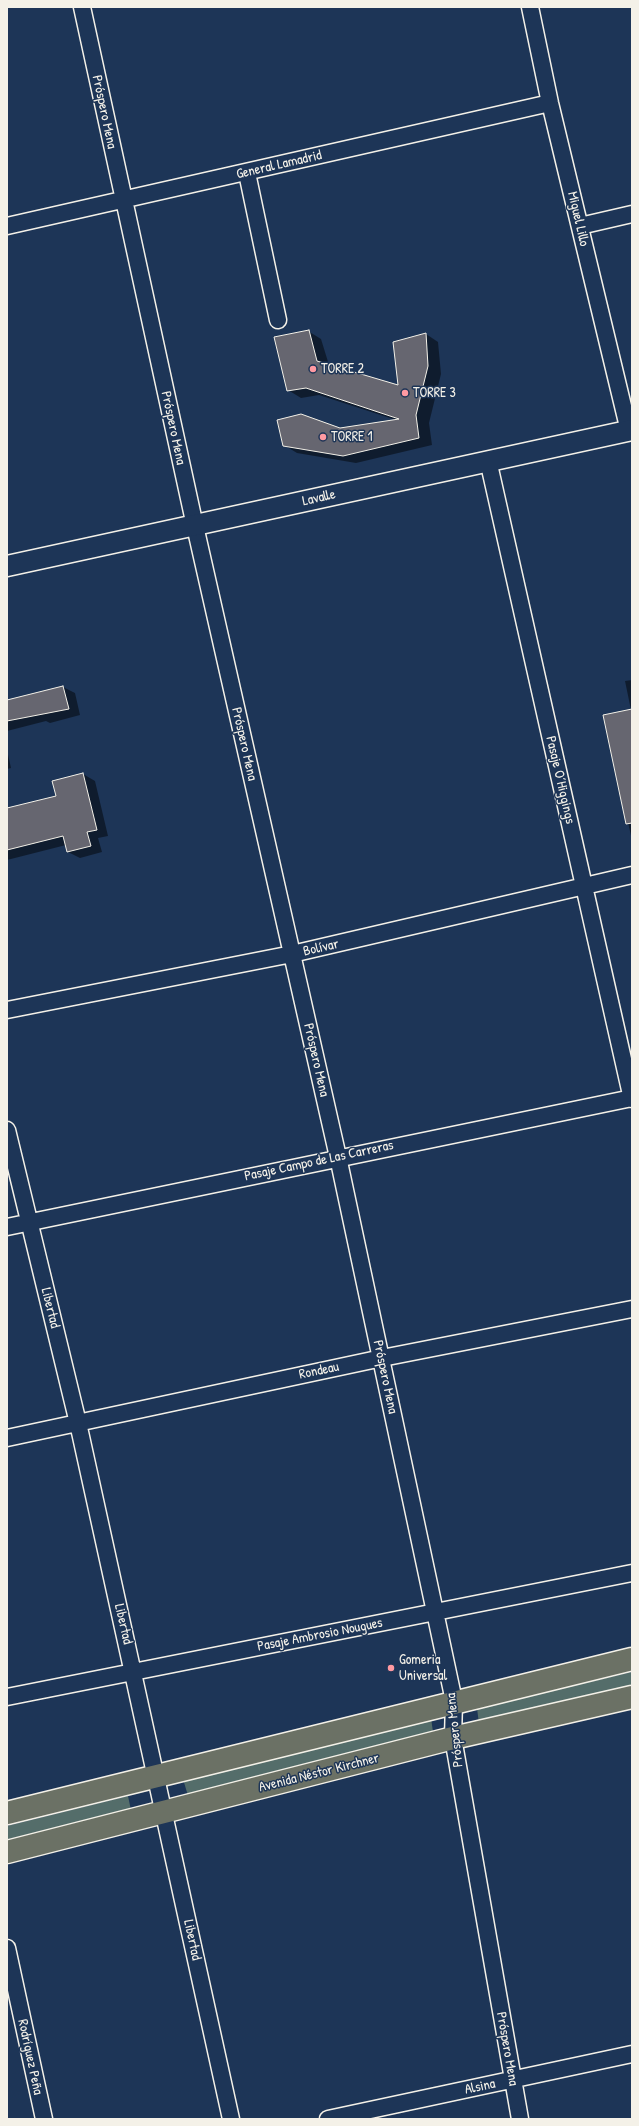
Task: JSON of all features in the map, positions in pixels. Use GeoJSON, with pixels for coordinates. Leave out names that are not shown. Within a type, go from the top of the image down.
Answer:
{"type":"FeatureCollection","features":[{"type":"Feature","properties":{"kind":"main road"},"geometry":{"type":"LineString","coordinates":[[7,1813],[454,1701],[632,1659]]}},
{"type":"Feature","properties":{"kind":"main road","name":"Avenida Néstor Kirchner"},"geometry":{"type":"LineString","coordinates":[[7,1852],[453,1738],[632,1697]]}},
{"type":"Feature","properties":{"kind":"street","name":"Próspero Mena"},"geometry":{"type":"LineString","coordinates":[[82,7],[123,201],[195,526],[338,1157],[454,1701],[453,1738],[520,2119]]}},
{"type":"Feature","properties":{"kind":"street","name":"Miguel Lillo"},"geometry":{"type":"LineString","coordinates":[[530,7],[550,103],[631,430]]}},
{"type":"Feature","properties":{"kind":"street","name":"General Lamadrid"},"geometry":{"type":"LineString","coordinates":[[7,226],[123,201],[550,103]]}},
{"type":"Feature","properties":{"kind":"street"},"geometry":{"type":"LineString","coordinates":[[246,173],[278,320]]}},
{"type":"Feature","properties":{"kind":"street"},"geometry":{"type":"LineString","coordinates":[[580,226],[632,214]]}},
{"type":"Feature","properties":{"kind":"street","name":"Lavalle"},"geometry":{"type":"LineString","coordinates":[[7,566],[631,430]]}},
{"type":"Feature","properties":{"kind":"street","name":"Pasaje O´Higgings"},"geometry":{"type":"LineString","coordinates":[[488,460],[632,1098]]}},
{"type":"Feature","properties":{"kind":"street","name":"Bolívar"},"geometry":{"type":"LineString","coordinates":[[7,1010],[292,954],[632,875]]}},
{"type":"Feature","properties":{"kind":"street","name":"Pasaje Campo de Las Carreras"},"geometry":{"type":"LineString","coordinates":[[7,1227],[338,1157],[632,1098]]}},
{"type":"Feature","properties":{"kind":"street","name":"Libertad"},"geometry":{"type":"LineString","coordinates":[[7,1130],[28,1223],[78,1423],[231,2119]]}},
{"type":"Feature","properties":{"kind":"street","name":"Rondeau"},"geometry":{"type":"LineString","coordinates":[[7,1438],[382,1358],[632,1309]]}},
{"type":"Feature","properties":{"kind":"street","name":"Pasaje Ambrosio Nougues"},"geometry":{"type":"LineString","coordinates":[[7,1697],[632,1573]]}},
{"type":"Feature","properties":{"kind":"street","name":"Rodríguez Peña"},"geometry":{"type":"LineString","coordinates":[[7,1948],[44,2119]]}},
{"type":"Feature","properties":{"kind":"street","name":"Alsina"},"geometry":{"type":"LineString","coordinates":[[328,2119],[632,2054]]}},
{"type":"Feature","properties":{"kind":"green space"},"geometry":{"type":"Polygon","coordinates":[[[632,1672],[632,1689],[479,1724],[477,1708],[632,1672]]]}},
{"type":"Feature","properties":{"kind":"green space"},"geometry":{"type":"Polygon","coordinates":[[[431,1718],[434,1739],[189,1799],[183,1779],[431,1718]]]}},
{"type":"Feature","properties":{"kind":"green space"},"geometry":{"type":"Polygon","coordinates":[[[128,1796],[132,1815],[7,1846],[7,1826],[128,1796]]]}},
{"type":"Feature","properties":{"kind":"building"},"geometry":{"type":"Polygon","coordinates":[[[309,330],[317,361],[398,385],[393,342],[426,333],[428,366],[416,415],[419,438],[343,456],[283,446],[277,420],[301,414],[340,428],[399,419],[306,388],[287,391],[274,337],[309,330]]]}},
{"type":"Feature","properties":{"kind":"building"},"geometry":{"type":"Polygon","coordinates":[[[63,686],[69,709],[7,721],[7,700],[63,686]]]}},
{"type":"Feature","properties":{"kind":"building"},"geometry":{"type":"Polygon","coordinates":[[[632,709],[632,823],[626,824],[603,715],[632,709]]]}},
{"type":"Feature","properties":{"kind":"building"},"geometry":{"type":"Polygon","coordinates":[[[83,773],[97,830],[87,832],[91,846],[67,852],[63,836],[7,850],[7,808],[56,796],[52,781],[83,773]]]}},
{"type":"Feature","properties":{"kind":"place","name":"TORRE 2"},"geometry":{"type":"Point","coordinates":[313,369]}},
{"type":"Feature","properties":{"kind":"place","name":"TORRE 3"},"geometry":{"type":"Point","coordinates":[405,393]}},
{"type":"Feature","properties":{"kind":"place","name":"TORRE 1"},"geometry":{"type":"Point","coordinates":[323,437]}},
{"type":"Feature","properties":{"kind":"place","name":"Gomeria Universal"},"geometry":{"type":"Point","coordinates":[391,1668]}}]}
